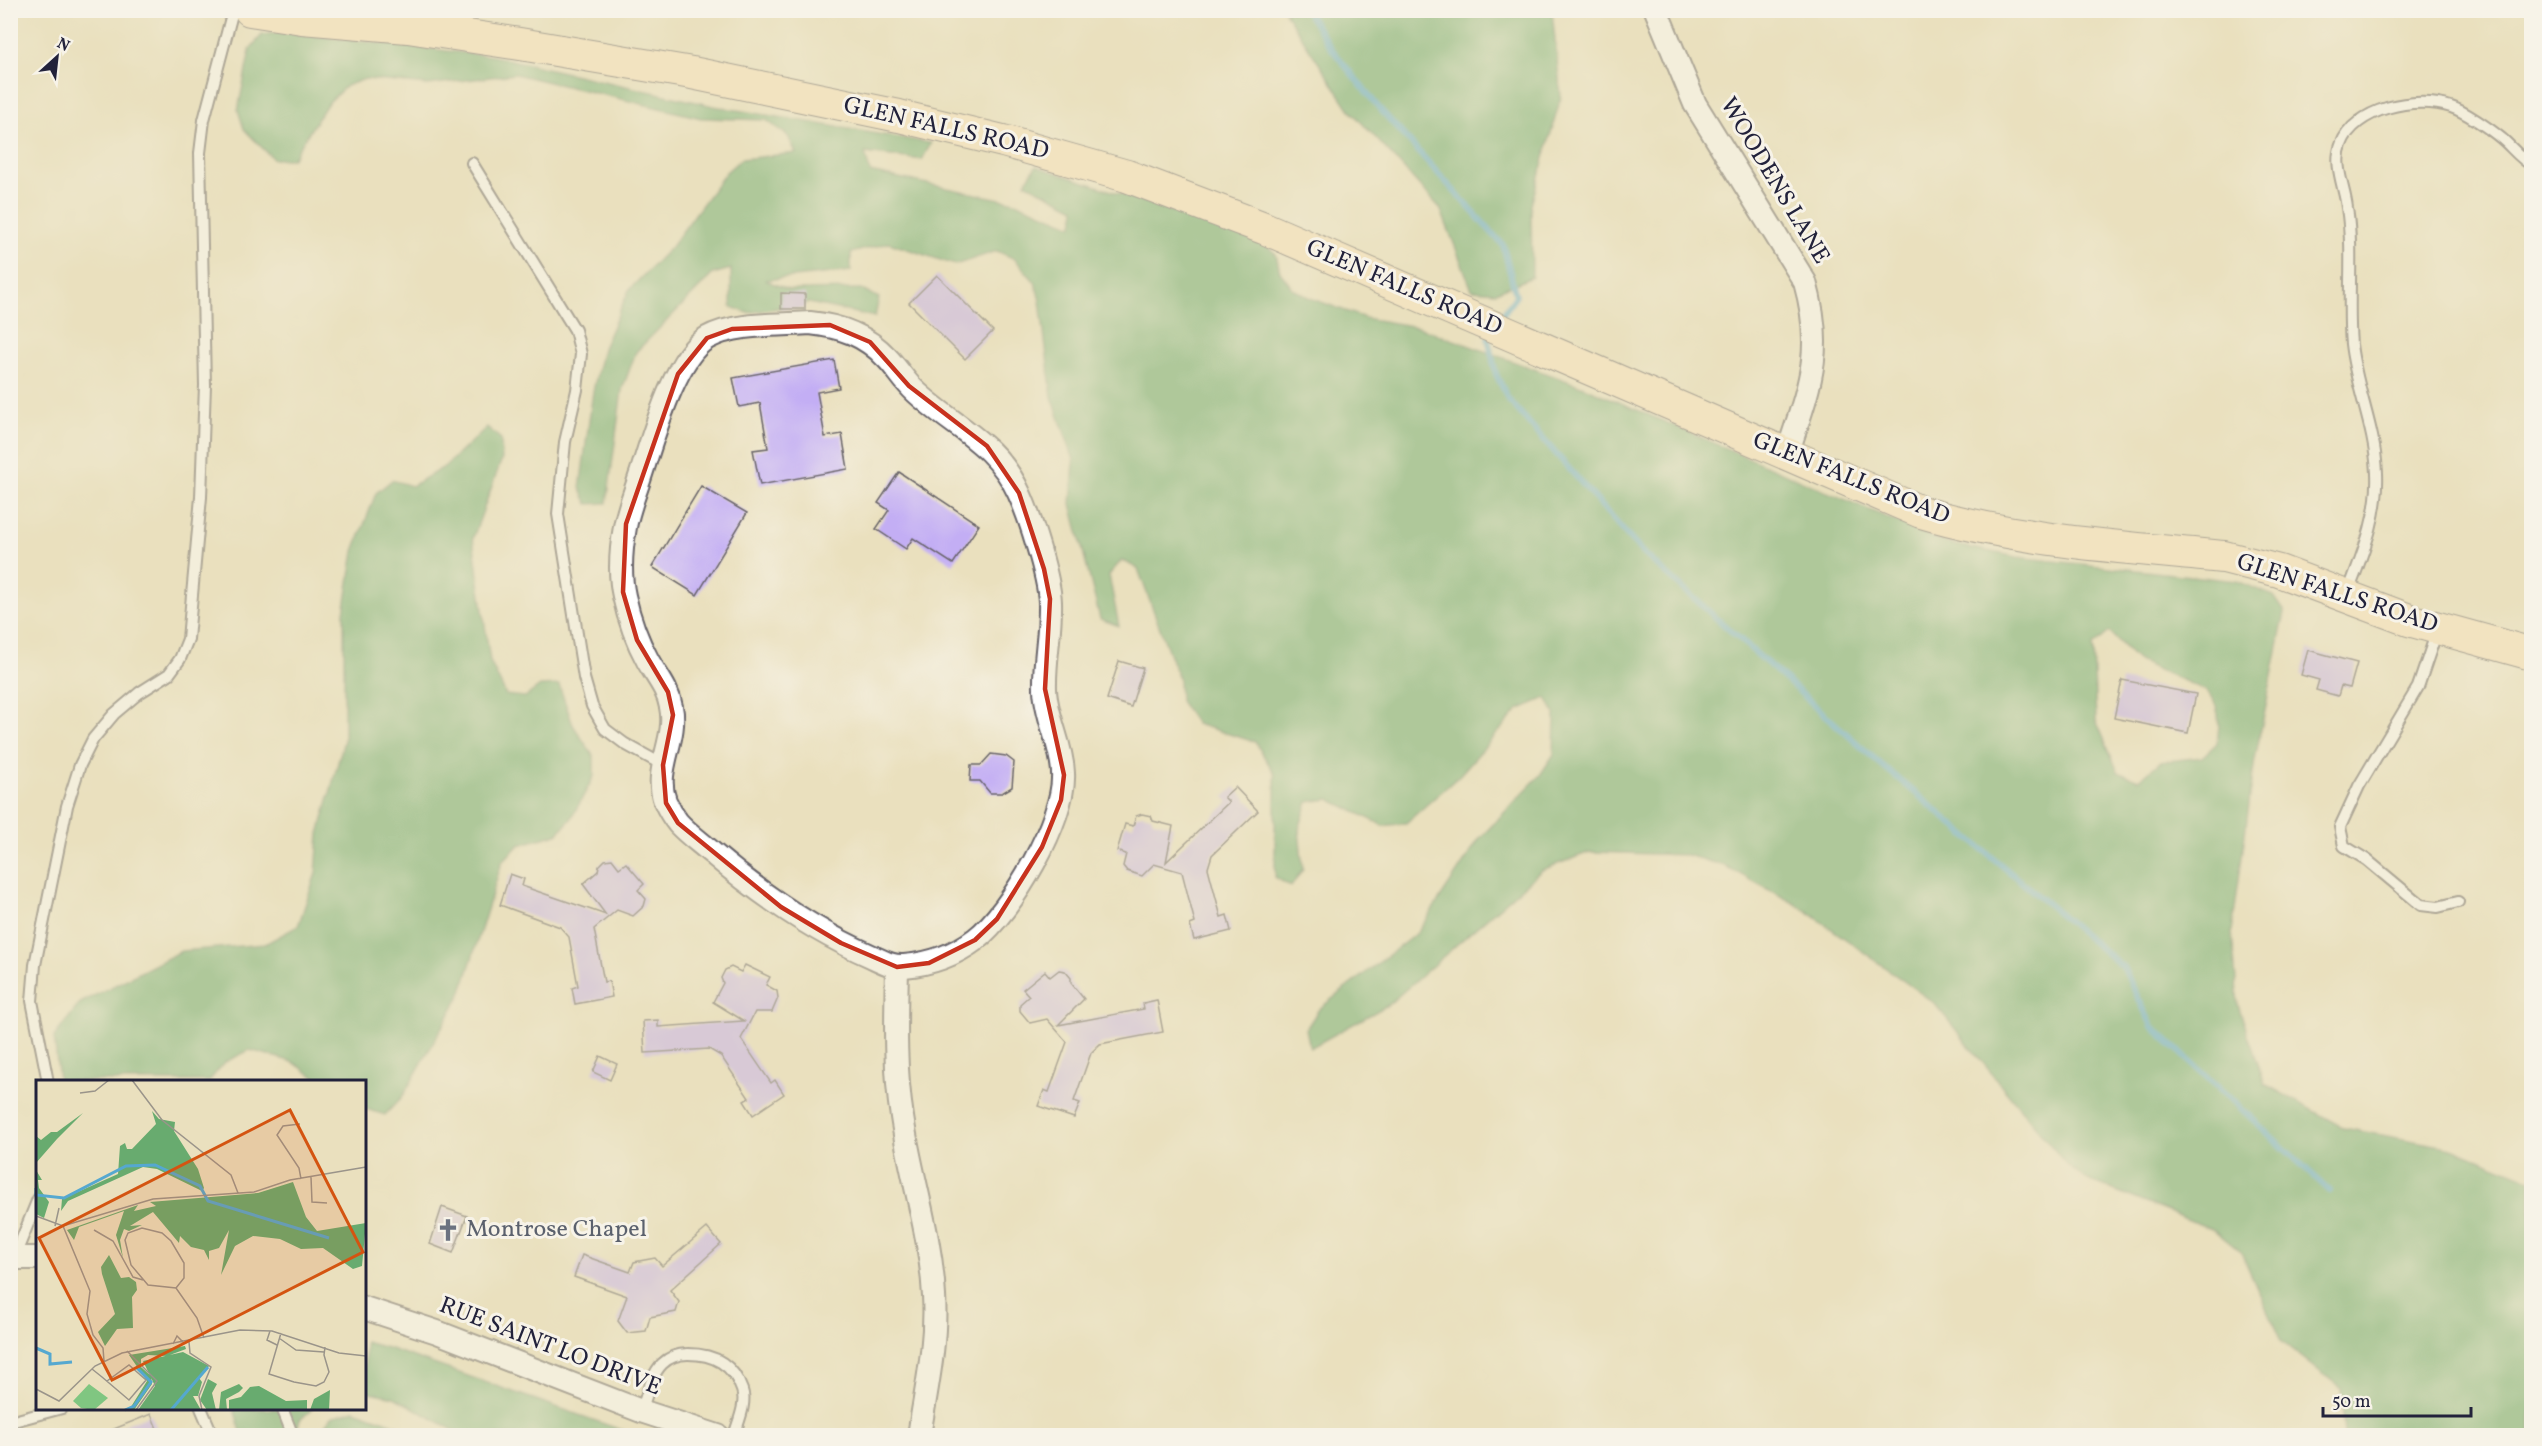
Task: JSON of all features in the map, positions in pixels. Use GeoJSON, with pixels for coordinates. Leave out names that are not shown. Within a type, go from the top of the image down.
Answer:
{"type":"FeatureCollection","features":[{"type":"Feature","properties":{"kind":"street","name":"GLEN FALLS ROAD"},"geometry":{"type":"LineString","coordinates":[[250,10],[302,18],[408,27],[681,71],[899,116],[1003,141],[1127,176],[1203,203],[1546,348],[1910,508],[1966,526],[2022,536],[2224,557],[2279,571],[2346,597],[2438,628],[2532,654]]}},
{"type":"Feature","properties":{"kind":"street","name":"WOODENS LANE"},"geometry":{"type":"LineString","coordinates":[[1656,10],[1695,104],[1805,282],[1816,335],[1814,364],[1807,394],[1787,454]]}},
{"type":"Feature","properties":{"kind":"street"},"geometry":{"type":"LineString","coordinates":[[810,323],[830,325],[850,331],[878,350],[909,386],[937,411],[987,446],[1019,493],[1044,569],[1050,599],[1045,689],[1049,719],[1064,775],[1061,800],[1042,847],[997,919],[975,940],[950,954],[930,963],[897,967],[841,943],[781,907],[678,823],[666,803],[662,787],[663,765],[672,733],[673,715],[668,692],[637,640],[623,592],[621,560],[626,524],[658,423],[674,384],[691,352],[707,338],[732,329],[810,323]]}},
{"type":"Feature","properties":{"kind":"street"},"geometry":{"type":"LineString","coordinates":[[897,967],[896,1027],[902,1116],[929,1250],[934,1295],[934,1339],[919,1436]]}},
{"type":"Feature","properties":{"kind":"street"},"geometry":{"type":"LineString","coordinates":[[12,1258],[36,1258]]}},
{"type":"Feature","properties":{"kind":"street","name":"RUE SAINT LO DRIVE"},"geometry":{"type":"LineString","coordinates":[[366,1309],[437,1332],[641,1411],[718,1436]]}},
{"type":"Feature","properties":{"kind":"lane"},"geometry":{"type":"LineString","coordinates":[[48,1080],[32,1001],[34,965],[67,806],[80,765],[93,739],[114,714],[139,693],[169,674],[180,658],[188,639],[201,497],[206,385],[200,153],[204,120],[233,10]]}},
{"type":"Feature","properties":{"kind":"lane"},"geometry":{"type":"LineString","coordinates":[[2346,597],[2368,538],[2378,501],[2378,491],[2373,434],[2360,389],[2351,345],[2348,209],[2339,170],[2340,147],[2350,127],[2396,104],[2416,102],[2451,107],[2500,138],[2532,165]]}},
{"type":"Feature","properties":{"kind":"lane"},"geometry":{"type":"LineString","coordinates":[[472,163],[575,330],[580,354],[578,381],[565,442],[558,514],[584,678],[592,706],[605,729],[625,744],[663,765]]}},
{"type":"Feature","properties":{"kind":"lane"},"geometry":{"type":"LineString","coordinates":[[2438,628],[2418,687],[2359,786],[2340,827],[2344,846],[2367,860],[2421,905],[2438,907],[2458,902]]}},
{"type":"Feature","properties":{"kind":"lane"},"geometry":{"type":"LineString","coordinates":[[12,1258],[36,1203]]}},
{"type":"Feature","properties":{"kind":"lane"},"geometry":{"type":"LineString","coordinates":[[641,1411],[652,1380],[662,1364],[682,1354],[704,1354],[727,1366],[742,1391],[743,1406],[734,1436]]}},
{"type":"Feature","properties":{"kind":"lane"},"geometry":{"type":"LineString","coordinates":[[10,1422],[55,1410]]}},
{"type":"Feature","properties":{"kind":"lane"},"geometry":{"type":"LineString","coordinates":[[202,1410],[213,1436]]}},
{"type":"Feature","properties":{"kind":"lane"},"geometry":{"type":"LineString","coordinates":[[283,1410],[293,1436]]}},
{"type":"Feature","properties":{"kind":"highlighted area"},"geometry":{"type":"Polygon","coordinates":[[[830,325],[870,342],[909,386],[987,446],[1002,465],[1019,493],[1044,569],[1050,599],[1045,689],[1064,775],[1061,800],[1042,847],[997,919],[975,940],[929,963],[897,967],[841,943],[781,907],[678,823],[666,803],[663,765],[673,715],[668,692],[637,640],[623,592],[626,524],[678,374],[707,338],[732,329],[830,325]]]}},
{"type":"Feature","properties":{"kind":"green space"},"geometry":{"type":"Polygon","coordinates":[[[1284,11],[1552,11],[1561,97],[1531,205],[1532,277],[1496,292],[1472,290],[1440,208],[1350,110],[1284,11]]]}},
{"type":"Feature","properties":{"kind":"green space"},"geometry":{"type":"Polygon","coordinates":[[[281,32],[493,56],[714,106],[931,143],[922,160],[865,153],[870,172],[1015,202],[1073,226],[1075,208],[1025,183],[1036,166],[1260,240],[1276,254],[1280,272],[1293,289],[1310,298],[1365,318],[1418,327],[1584,387],[1946,543],[2017,557],[2237,581],[2274,596],[2285,612],[2255,759],[2232,932],[2238,1005],[2265,1084],[2344,1128],[2452,1148],[2531,1180],[2531,1435],[2344,1435],[2341,1388],[2281,1341],[2241,1252],[2214,1230],[2086,1179],[2066,1164],[1934,1003],[1801,907],[1725,866],[1687,855],[1590,852],[1542,870],[1388,1005],[1310,1048],[1306,1029],[1319,1009],[1418,932],[1479,839],[1540,775],[1554,754],[1555,714],[1546,698],[1518,710],[1458,777],[1406,823],[1384,826],[1329,799],[1308,802],[1299,829],[1303,869],[1291,887],[1275,877],[1275,774],[1255,742],[1196,724],[1180,701],[1179,680],[1138,569],[1122,560],[1109,575],[1119,626],[1100,619],[1071,504],[1074,460],[1052,397],[1040,301],[1035,282],[1015,259],[997,251],[955,265],[889,243],[851,253],[851,271],[765,280],[789,290],[861,289],[879,298],[875,317],[809,303],[748,313],[731,307],[731,269],[713,274],[636,352],[622,390],[607,503],[588,504],[580,488],[593,391],[603,348],[629,290],[671,247],[726,172],[741,159],[796,153],[788,136],[766,120],[701,118],[515,74],[428,85],[365,79],[346,86],[327,104],[292,159],[273,159],[244,129],[238,110],[250,49],[262,35],[281,32]],[[2109,632],[2093,646],[2096,720],[2118,772],[2139,780],[2160,762],[2202,757],[2217,743],[2219,725],[2217,706],[2205,690],[2138,661],[2109,632]]]}},
{"type":"Feature","properties":{"kind":"green space"},"geometry":{"type":"Polygon","coordinates":[[[487,427],[501,439],[502,459],[473,538],[490,661],[506,695],[525,697],[540,686],[559,685],[573,725],[594,757],[594,776],[571,819],[557,834],[519,845],[502,862],[461,994],[403,1096],[385,1115],[366,1109],[366,1080],[319,1080],[293,1062],[250,1050],[225,1062],[210,1080],[59,1080],[54,1037],[80,1003],[181,951],[265,944],[298,926],[316,873],[319,834],[344,740],[344,613],[354,551],[376,493],[392,480],[412,486],[444,467],[487,427]]]}},
{"type":"Feature","properties":{"kind":"green space"},"geometry":{"type":"Polygon","coordinates":[[[366,1342],[636,1435],[462,1435],[394,1397],[366,1391],[366,1342]]]}},
{"type":"Feature","properties":{"kind":"green space"},"geometry":{"type":"Polygon","coordinates":[[[234,1410],[311,1410],[300,1420],[295,1436],[242,1435],[234,1410]]]}},
{"type":"Feature","properties":{"kind":"green space"},"geometry":{"type":"Polygon","coordinates":[[[354,1410],[394,1424],[415,1435],[318,1435],[331,1417],[354,1410]]]}},
{"type":"Feature","properties":{"kind":"building"},"geometry":{"type":"Polygon","coordinates":[[[937,275],[993,331],[965,359],[909,303],[937,275]]]}},
{"type":"Feature","properties":{"kind":"building"},"geometry":{"type":"Polygon","coordinates":[[[781,293],[805,294],[805,309],[781,309],[781,293]]]}},
{"type":"Feature","properties":{"kind":"building"},"geometry":{"type":"Polygon","coordinates":[[[834,360],[839,388],[817,392],[825,437],[842,434],[848,469],[760,485],[753,450],[768,448],[760,403],[739,407],[733,378],[834,360]]]}},
{"type":"Feature","properties":{"kind":"building"},"geometry":{"type":"Polygon","coordinates":[[[899,472],[979,525],[953,564],[913,538],[906,549],[876,529],[889,510],[878,503],[899,472]]]}},
{"type":"Feature","properties":{"kind":"building"},"geometry":{"type":"Polygon","coordinates":[[[701,486],[747,513],[697,595],[652,567],[701,486]]]}},
{"type":"Feature","properties":{"kind":"building"},"geometry":{"type":"Polygon","coordinates":[[[2308,650],[2357,663],[2350,688],[2341,686],[2338,696],[2316,690],[2319,680],[2301,675],[2308,650]]]}},
{"type":"Feature","properties":{"kind":"building"},"geometry":{"type":"Polygon","coordinates":[[[1119,661],[1143,668],[1131,707],[1107,699],[1119,661]]]}},
{"type":"Feature","properties":{"kind":"building"},"geometry":{"type":"Polygon","coordinates":[[[2122,680],[2196,694],[2188,733],[2114,718],[2122,680]]]}},
{"type":"Feature","properties":{"kind":"building"},"geometry":{"type":"Polygon","coordinates":[[[991,754],[1006,756],[1014,762],[1012,787],[1002,793],[990,793],[980,781],[970,781],[971,765],[981,765],[991,754]]]}},
{"type":"Feature","properties":{"kind":"building"},"geometry":{"type":"Polygon","coordinates":[[[1235,787],[1258,811],[1212,855],[1208,868],[1221,917],[1227,915],[1231,931],[1194,940],[1190,925],[1195,923],[1182,872],[1154,864],[1142,876],[1127,871],[1123,866],[1126,854],[1117,851],[1125,824],[1133,826],[1136,816],[1142,814],[1151,816],[1153,821],[1173,826],[1166,862],[1229,802],[1224,797],[1235,787]]]}},
{"type":"Feature","properties":{"kind":"building"},"geometry":{"type":"Polygon","coordinates":[[[612,859],[619,868],[626,863],[644,884],[638,890],[646,899],[644,906],[633,916],[617,910],[594,929],[604,982],[609,981],[612,997],[575,1004],[572,988],[578,986],[569,937],[560,927],[500,905],[510,874],[524,879],[522,886],[606,915],[583,884],[598,871],[599,866],[605,860],[612,859]]]}},
{"type":"Feature","properties":{"kind":"building"},"geometry":{"type":"Polygon","coordinates":[[[745,965],[770,977],[766,985],[777,991],[778,998],[772,1012],[755,1012],[741,1039],[771,1083],[775,1080],[784,1094],[753,1115],[744,1101],[749,1098],[721,1056],[709,1049],[645,1053],[643,1021],[658,1020],[658,1027],[744,1021],[713,1002],[723,983],[721,978],[725,970],[731,967],[741,972],[745,965]]]}},
{"type":"Feature","properties":{"kind":"building"},"geometry":{"type":"Polygon","coordinates":[[[1059,970],[1065,971],[1084,999],[1058,1025],[1144,1009],[1143,1003],[1157,1000],[1163,1032],[1100,1044],[1091,1053],[1074,1101],[1080,1103],[1074,1118],[1038,1106],[1044,1090],[1049,1092],[1067,1042],[1047,1019],[1030,1023],[1020,1011],[1020,1004],[1029,996],[1023,989],[1045,971],[1050,977],[1059,970]]]}},
{"type":"Feature","properties":{"kind":"building"},"geometry":{"type":"Polygon","coordinates":[[[600,1056],[617,1064],[610,1080],[593,1072],[600,1056]]]}},
{"type":"Feature","properties":{"kind":"building","name":"Montrose Chapel"},"geometry":{"type":"Polygon","coordinates":[[[442,1207],[467,1216],[453,1253],[430,1244],[442,1207]]]}},
{"type":"Feature","properties":{"kind":"building"},"geometry":{"type":"Polygon","coordinates":[[[707,1228],[721,1244],[670,1290],[679,1302],[676,1312],[650,1317],[646,1331],[627,1333],[618,1321],[627,1296],[574,1277],[582,1255],[630,1272],[634,1262],[655,1258],[662,1266],[707,1228]]]}},
{"type":"Feature","properties":{"kind":"building"},"geometry":{"type":"Polygon","coordinates":[[[151,1414],[160,1436],[99,1436],[99,1435],[151,1414]]]}},
{"type":"Feature","properties":{"kind":"waterway"},"geometry":{"type":"LineString","coordinates":[[1306,10],[1331,48],[1379,108],[1503,245],[1516,296],[1498,321]]}},
{"type":"Feature","properties":{"kind":"waterway"},"geometry":{"type":"LineString","coordinates":[[1490,335],[1488,339],[1496,374],[1508,399],[1642,552],[1876,760],[2123,967],[2152,1026],[2330,1191]]}},
{"type":"Feature","properties":{"kind":"place","name":"Montrose Chapel"},"geometry":{"type":"Point","coordinates":[448,1230]}}]}
